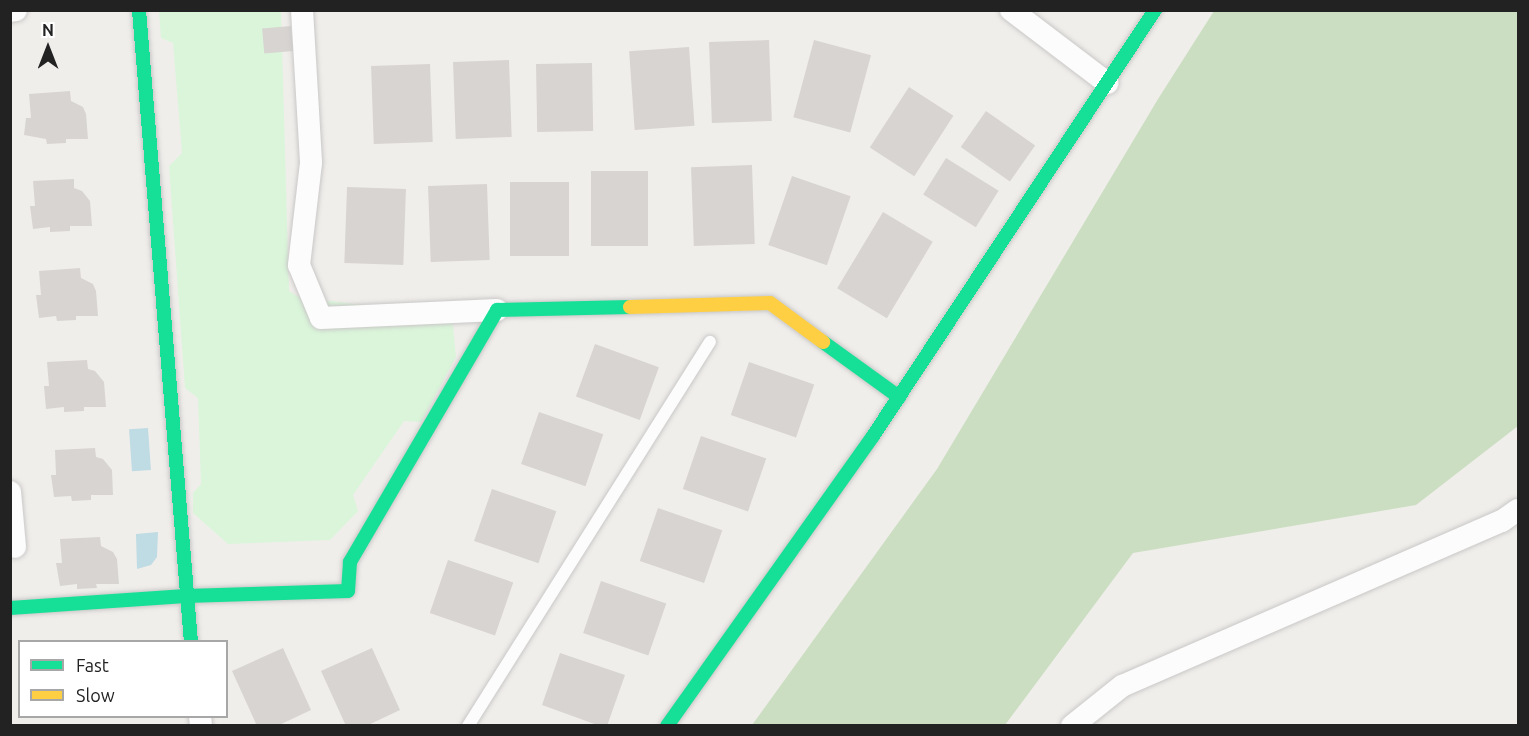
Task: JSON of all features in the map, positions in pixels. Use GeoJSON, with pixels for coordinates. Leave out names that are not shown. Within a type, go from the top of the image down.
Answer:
{"type":"FeatureCollection","features":[{"type":"Feature","properties":{"kind":"street"},"geometry":{"type":"LineString","coordinates":[[10,10],[16,10]]}},
{"type":"Feature","properties":{"kind":"street"},"geometry":{"type":"LineString","coordinates":[[138,10],[191,640]]}},
{"type":"Feature","properties":{"kind":"street"},"geometry":{"type":"LineString","coordinates":[[302,10],[311,163],[299,265],[321,318],[497,310],[770,303],[899,397]]}},
{"type":"Feature","properties":{"kind":"street"},"geometry":{"type":"LineString","coordinates":[[1011,10],[1107,83]]}},
{"type":"Feature","properties":{"kind":"street"},"geometry":{"type":"LineString","coordinates":[[667,726],[899,397],[1155,10]]}},
{"type":"Feature","properties":{"kind":"street"},"geometry":{"type":"LineString","coordinates":[[10,608],[186,596],[348,591],[350,562],[497,310]]}},
{"type":"Feature","properties":{"kind":"street"},"geometry":{"type":"LineString","coordinates":[[10,492],[15,547]]}},
{"type":"Feature","properties":{"kind":"street"},"geometry":{"type":"LineString","coordinates":[[1072,726],[1122,686],[1513,518]]}},
{"type":"Feature","properties":{"kind":"lane"},"geometry":{"type":"LineString","coordinates":[[468,726],[710,342]]}},
{"type":"Feature","properties":{"kind":"green space"},"geometry":{"type":"Polygon","coordinates":[[[159,11],[281,11],[289,291],[299,297],[452,316],[456,357],[421,422],[404,421],[353,495],[358,511],[330,540],[228,544],[193,513],[193,493],[201,484],[198,398],[185,388],[169,166],[182,153],[173,43],[161,38],[159,11]]]}},
{"type":"Feature","properties":{"kind":"green space"},"geometry":{"type":"Polygon","coordinates":[[[1214,11],[1518,11],[1518,426],[1416,505],[1133,553],[1005,725],[752,725],[937,469],[1158,99],[1214,11]]]}},
{"type":"Feature","properties":{"kind":"water"},"geometry":{"type":"Polygon","coordinates":[[[148,428],[151,470],[132,471],[129,429],[148,428]]]}},
{"type":"Feature","properties":{"kind":"water"},"geometry":{"type":"Polygon","coordinates":[[[158,532],[157,557],[151,565],[137,569],[136,534],[158,532]]]}},
{"type":"Feature","properties":{"kind":"building"},"geometry":{"type":"Polygon","coordinates":[[[291,26],[293,51],[264,53],[262,29],[291,26]]]}},
{"type":"Feature","properties":{"kind":"building"},"geometry":{"type":"Polygon","coordinates":[[[769,40],[772,121],[712,123],[709,42],[769,40]]]}},
{"type":"Feature","properties":{"kind":"building"},"geometry":{"type":"Polygon","coordinates":[[[814,40],[871,55],[850,133],[793,117],[814,40]]]}},
{"type":"Feature","properties":{"kind":"building"},"geometry":{"type":"Polygon","coordinates":[[[689,47],[695,126],[635,130],[629,51],[689,47]]]}},
{"type":"Feature","properties":{"kind":"building"},"geometry":{"type":"Polygon","coordinates":[[[509,60],[512,137],[456,139],[453,62],[509,60]]]}},
{"type":"Feature","properties":{"kind":"building"},"geometry":{"type":"Polygon","coordinates":[[[592,63],[593,131],[537,132],[536,64],[592,63]]]}},
{"type":"Feature","properties":{"kind":"building"},"geometry":{"type":"Polygon","coordinates":[[[430,64],[433,142],[374,144],[371,66],[430,64]]]}},
{"type":"Feature","properties":{"kind":"building"},"geometry":{"type":"Polygon","coordinates":[[[909,87],[953,116],[914,176],[870,147],[909,87]]]}},
{"type":"Feature","properties":{"kind":"building"},"geometry":{"type":"Polygon","coordinates":[[[70,91],[71,101],[83,107],[86,114],[88,139],[66,139],[66,143],[47,144],[46,139],[24,135],[26,118],[31,118],[29,94],[70,91]]]}},
{"type":"Feature","properties":{"kind":"building"},"geometry":{"type":"Polygon","coordinates":[[[986,111],[1035,145],[1010,181],[961,147],[986,111]]]}},
{"type":"Feature","properties":{"kind":"building"},"geometry":{"type":"Polygon","coordinates":[[[946,158],[999,191],[976,227],[923,194],[946,158]]]}},
{"type":"Feature","properties":{"kind":"building"},"geometry":{"type":"Polygon","coordinates":[[[752,165],[755,244],[694,246],[691,167],[752,165]]]}},
{"type":"Feature","properties":{"kind":"building"},"geometry":{"type":"Polygon","coordinates":[[[591,171],[648,171],[648,246],[591,246],[591,171]]]}},
{"type":"Feature","properties":{"kind":"building"},"geometry":{"type":"Polygon","coordinates":[[[792,176],[851,196],[827,265],[768,245],[792,176]]]}},
{"type":"Feature","properties":{"kind":"building"},"geometry":{"type":"Polygon","coordinates":[[[74,179],[74,188],[82,191],[90,201],[92,226],[70,226],[70,231],[50,232],[50,227],[33,229],[30,206],[35,206],[33,181],[74,179]]]}},
{"type":"Feature","properties":{"kind":"building"},"geometry":{"type":"Polygon","coordinates":[[[510,182],[569,182],[569,256],[510,256],[510,182]]]}},
{"type":"Feature","properties":{"kind":"building"},"geometry":{"type":"Polygon","coordinates":[[[487,184],[490,260],[431,262],[428,186],[487,184]]]}},
{"type":"Feature","properties":{"kind":"building"},"geometry":{"type":"Polygon","coordinates":[[[347,187],[406,189],[403,265],[344,263],[347,187]]]}},
{"type":"Feature","properties":{"kind":"building"},"geometry":{"type":"Polygon","coordinates":[[[883,212],[933,242],[887,318],[837,288],[883,212]]]}},
{"type":"Feature","properties":{"kind":"building"},"geometry":{"type":"Polygon","coordinates":[[[80,268],[81,278],[93,284],[96,291],[98,316],[76,316],[76,320],[57,321],[56,316],[39,318],[36,295],[41,295],[39,271],[80,268]]]}},
{"type":"Feature","properties":{"kind":"building"},"geometry":{"type":"Polygon","coordinates":[[[595,344],[659,367],[640,420],[576,397],[595,344]]]}},
{"type":"Feature","properties":{"kind":"building"},"geometry":{"type":"Polygon","coordinates":[[[87,360],[88,369],[95,371],[104,382],[106,407],[84,407],[84,411],[64,412],[64,407],[46,409],[44,386],[49,386],[47,362],[87,360]]]}},
{"type":"Feature","properties":{"kind":"building"},"geometry":{"type":"Polygon","coordinates":[[[749,362],[814,384],[796,437],[731,415],[749,362]]]}},
{"type":"Feature","properties":{"kind":"building"},"geometry":{"type":"Polygon","coordinates":[[[539,412],[603,434],[585,486],[521,464],[539,412]]]}},
{"type":"Feature","properties":{"kind":"building"},"geometry":{"type":"Polygon","coordinates":[[[701,436],[766,458],[748,511],[683,489],[701,436]]]}},
{"type":"Feature","properties":{"kind":"building"},"geometry":{"type":"Polygon","coordinates":[[[95,448],[96,457],[103,459],[112,470],[113,495],[91,495],[91,500],[72,501],[71,496],[54,497],[51,475],[56,475],[55,450],[95,448]]]}},
{"type":"Feature","properties":{"kind":"building"},"geometry":{"type":"Polygon","coordinates":[[[492,489],[556,511],[538,563],[474,541],[492,489]]]}},
{"type":"Feature","properties":{"kind":"building"},"geometry":{"type":"Polygon","coordinates":[[[658,508],[722,530],[704,583],[640,561],[658,508]]]}},
{"type":"Feature","properties":{"kind":"building"},"geometry":{"type":"Polygon","coordinates":[[[100,537],[101,546],[113,552],[117,559],[119,584],[96,584],[97,588],[77,589],[77,584],[60,586],[56,563],[62,563],[60,539],[100,537]]]}},
{"type":"Feature","properties":{"kind":"building"},"geometry":{"type":"Polygon","coordinates":[[[448,560],[513,582],[495,635],[430,613],[448,560]]]}},
{"type":"Feature","properties":{"kind":"building"},"geometry":{"type":"Polygon","coordinates":[[[601,581],[666,603],[648,655],[583,633],[601,581]]]}},
{"type":"Feature","properties":{"kind":"building"},"geometry":{"type":"Polygon","coordinates":[[[283,648],[311,710],[277,726],[257,726],[232,671],[283,648]]]}},
{"type":"Feature","properties":{"kind":"building"},"geometry":{"type":"Polygon","coordinates":[[[372,648],[400,710],[366,726],[346,726],[321,671],[372,648]]]}},
{"type":"Feature","properties":{"kind":"building"},"geometry":{"type":"Polygon","coordinates":[[[560,653],[625,675],[607,726],[600,726],[542,705],[560,653]]]}},
{"type":"Feature","properties":{"kind":"traffic: fast"},"geometry":{"type":"LineString","coordinates":[[139,10],[191,640]]}},
{"type":"Feature","properties":{"kind":"traffic: fast"},"geometry":{"type":"LineString","coordinates":[[667,726],[873,436],[1155,10]]}},
{"type":"Feature","properties":{"kind":"traffic: fast"},"geometry":{"type":"LineString","coordinates":[[10,608],[186,596],[348,591],[350,562],[497,310],[630,307]]}},
{"type":"Feature","properties":{"kind":"traffic: fast"},"geometry":{"type":"LineString","coordinates":[[823,342],[899,397]]}},
{"type":"Feature","properties":{"kind":"traffic: slow"},"geometry":{"type":"LineString","coordinates":[[630,307],[770,303],[823,342]]}}]}
